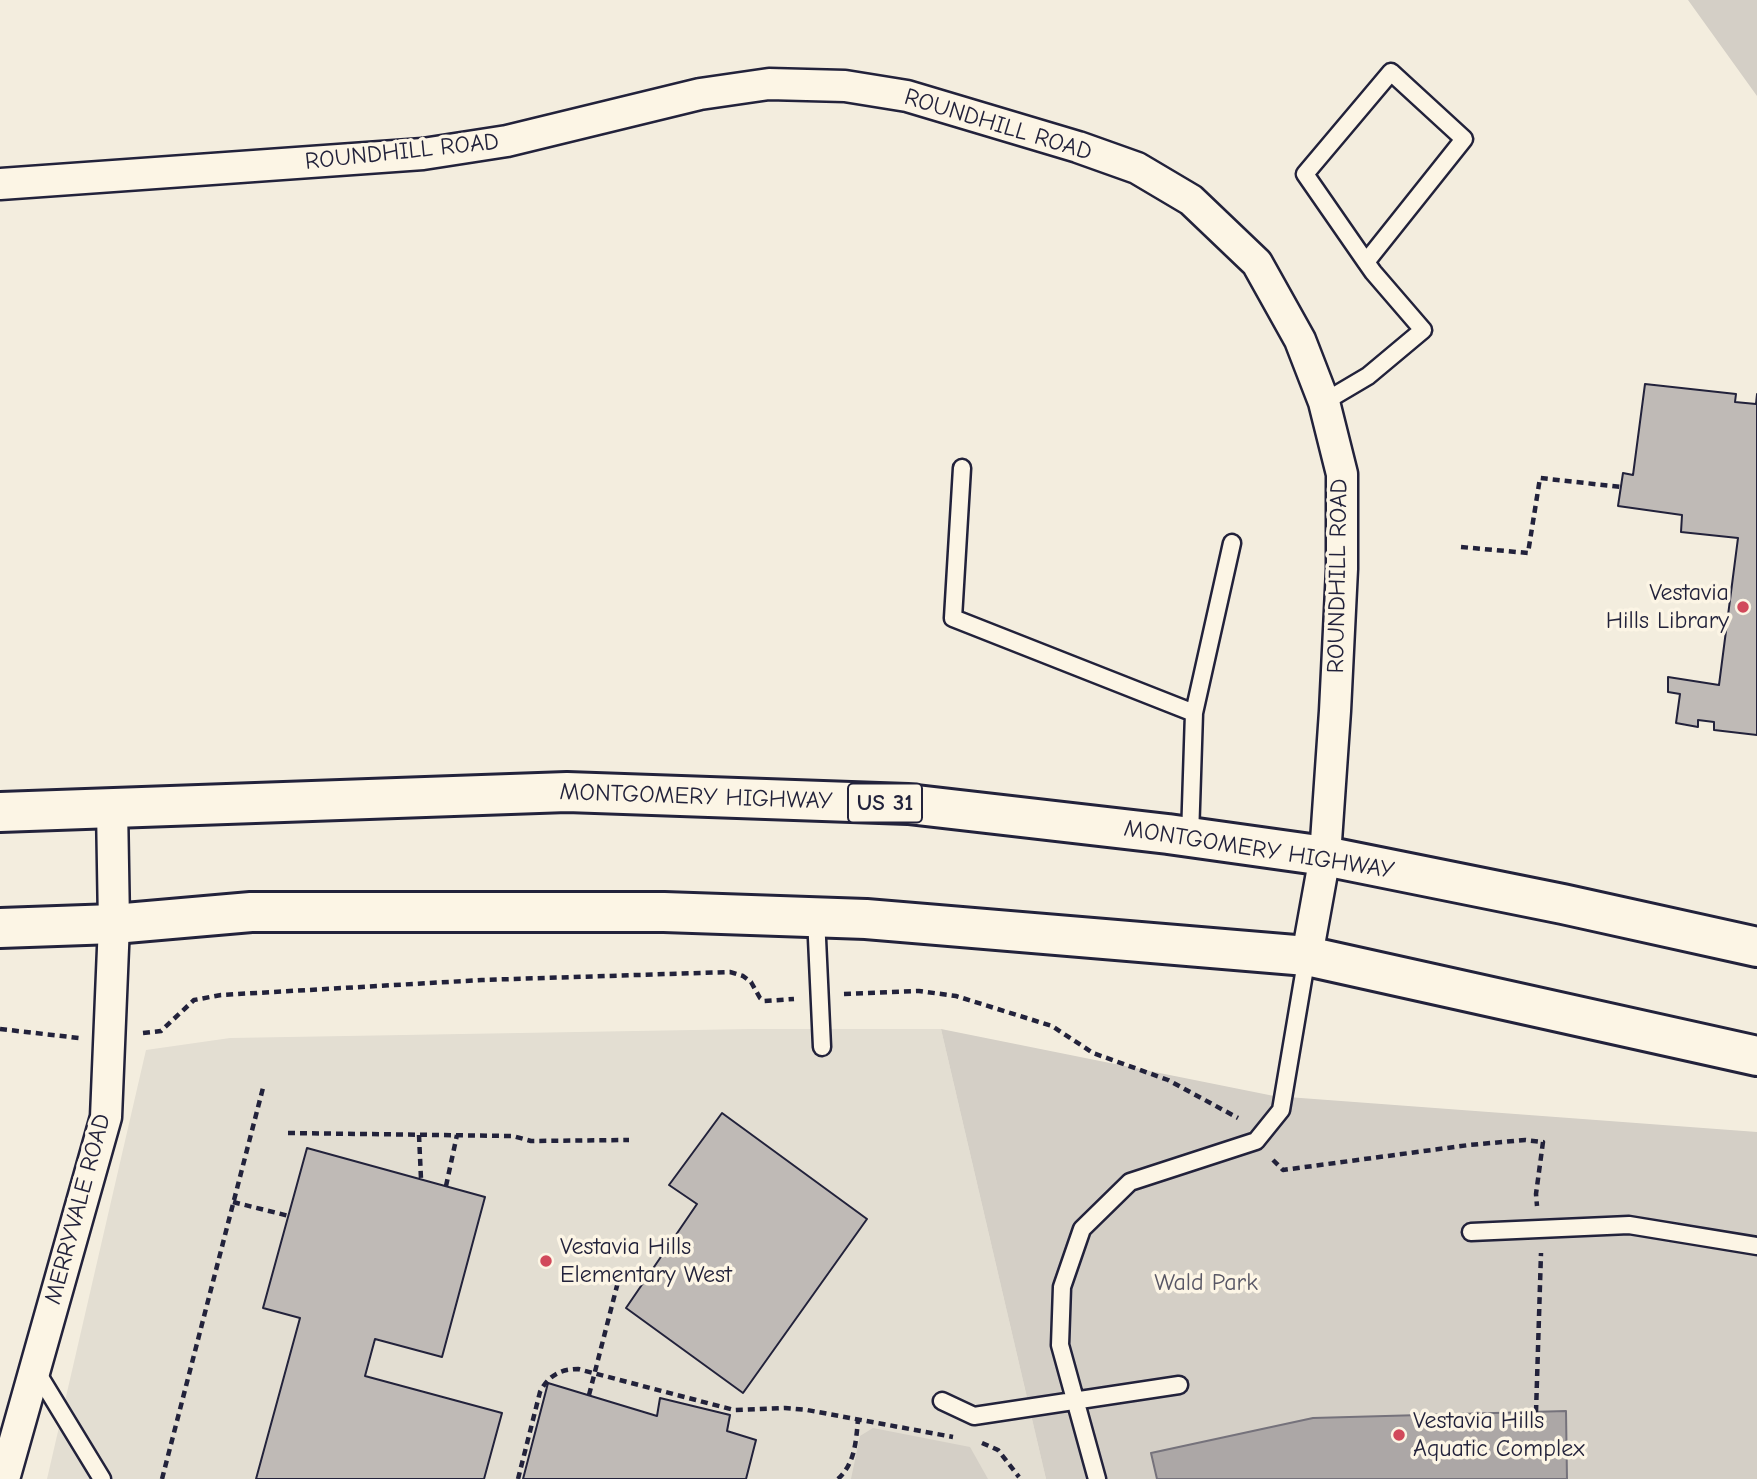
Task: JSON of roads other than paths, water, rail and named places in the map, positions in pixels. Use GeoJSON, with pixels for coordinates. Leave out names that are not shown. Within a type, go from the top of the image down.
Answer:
{"type":"FeatureCollection","features":[{"type":"Feature","properties":{"kind":"main road","name":"MONTGOMERY HIGHWAY"},"geometry":{"type":"LineString","coordinates":[[0,812],[567,792],[908,804],[1190,837],[1325,856],[1550,901],[1757,947]]}},
{"type":"Feature","properties":{"kind":"main road"},"geometry":{"type":"LineString","coordinates":[[0,928],[114,923],[251,912],[664,912],[866,919],[1307,956],[1757,1056]]}},
{"type":"Feature","properties":{"kind":"street","name":"ROUNDHILL ROAD"},"geometry":{"type":"LineString","coordinates":[[0,184],[423,154],[507,141],[700,94],[769,83],[845,86],[907,96],[1078,147],[1137,168],[1191,200],[1257,263],[1300,340],[1324,402],[1342,474],[1336,698],[1325,856],[1307,956]]}},
{"type":"Feature","properties":{"kind":"street","name":"MERRYVALE ROAD"},"geometry":{"type":"LineString","coordinates":[[4,1479],[106,1117],[114,923],[112,807]]}},
{"type":"Feature","properties":{"kind":"lane"},"geometry":{"type":"LineString","coordinates":[[1324,402],[1368,376],[1423,330],[1366,262],[1305,174],[1391,72],[1464,139],[1366,262]]}},
{"type":"Feature","properties":{"kind":"lane"},"geometry":{"type":"LineString","coordinates":[[962,468],[953,618],[1194,713]]}},
{"type":"Feature","properties":{"kind":"lane"},"geometry":{"type":"LineString","coordinates":[[1190,837],[1194,713],[1232,543]]}},
{"type":"Feature","properties":{"kind":"lane"},"geometry":{"type":"LineString","coordinates":[[816,917],[822,1047]]}},
{"type":"Feature","properties":{"kind":"lane"},"geometry":{"type":"LineString","coordinates":[[1097,1479],[1060,1345],[1062,1287],[1082,1229],[1130,1182],[1256,1141],[1280,1110],[1307,956]]}},
{"type":"Feature","properties":{"kind":"lane"},"geometry":{"type":"LineString","coordinates":[[1471,1232],[1629,1225],[1757,1247]]}},
{"type":"Feature","properties":{"kind":"lane"},"geometry":{"type":"LineString","coordinates":[[35,1369],[100,1478]]}},
{"type":"Feature","properties":{"kind":"lane"},"geometry":{"type":"LineString","coordinates":[[942,1401],[974,1416],[1179,1385]]}},
{"type":"Feature","properties":{"kind":"place","name":"Vestavia Hills Library"},"geometry":{"type":"Point","coordinates":[1743,607]}},
{"type":"Feature","properties":{"kind":"place","name":"Vestavia Hills Elementary West"},"geometry":{"type":"Point","coordinates":[546,1261]}},
{"type":"Feature","properties":{"kind":"place","name":"Vestavia Hills Aquatic Complex"},"geometry":{"type":"Point","coordinates":[1399,1435]}},
{"type":"Feature","properties":{"kind":"park label","name":"Wald Park"},"geometry":{"type":"Point","coordinates":[1206,1283]}}]}
